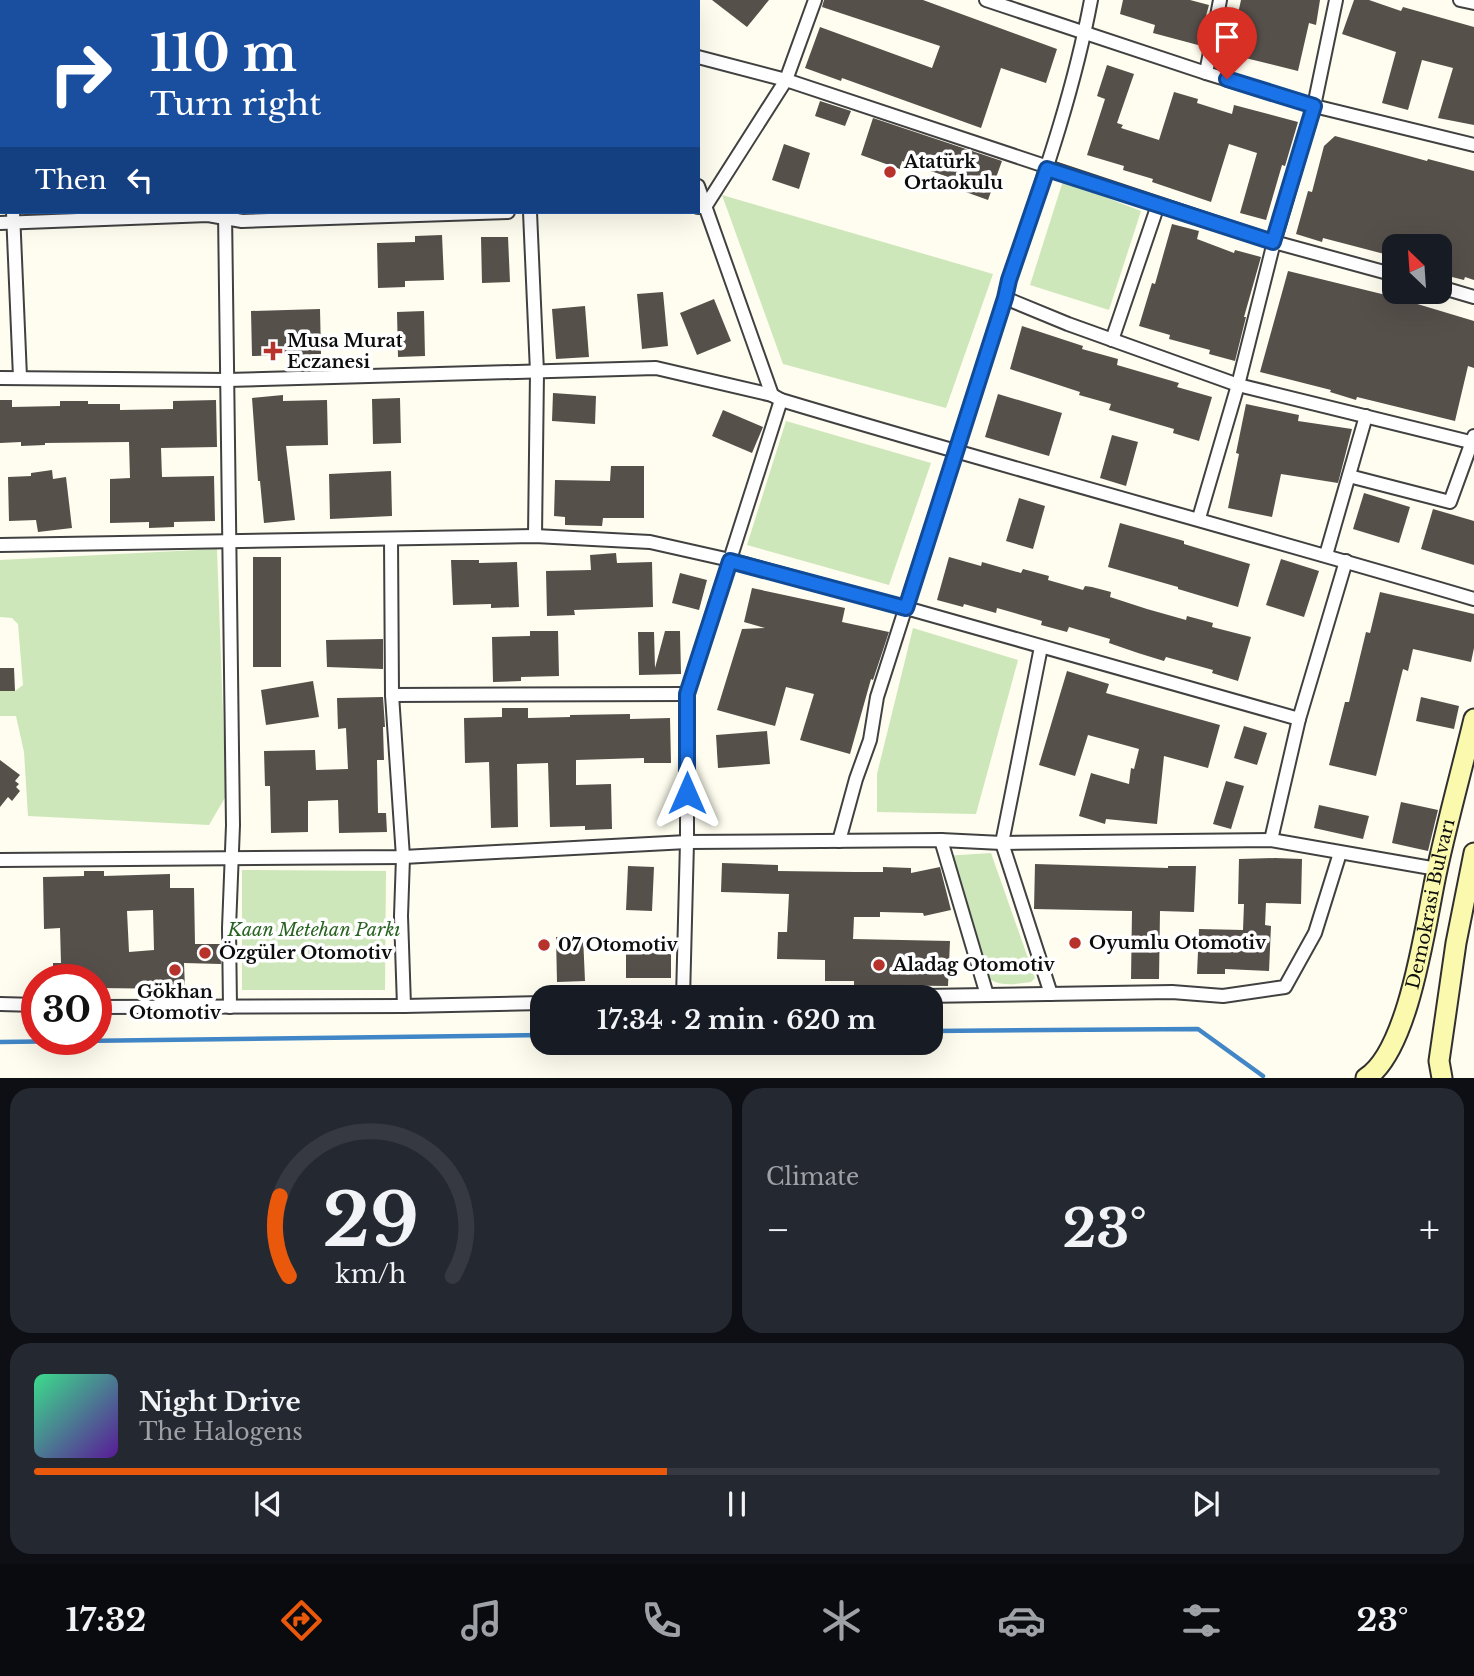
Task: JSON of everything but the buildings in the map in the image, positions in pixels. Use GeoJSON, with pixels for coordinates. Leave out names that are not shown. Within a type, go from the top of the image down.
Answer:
{"type":"FeatureCollection","features":[{"type":"Feature","properties":{"kind":"main road","name":"Demokrasi Bulvarı"},"geometry":{"type":"LineString","coordinates":[[1366,1077],[1373,1073],[1388,1050],[1411,997],[1437,869],[1474,719]]}},
{"type":"Feature","properties":{"kind":"main road","name":"Demokrasi Bulvarı"},"geometry":{"type":"LineString","coordinates":[[1442,1077],[1439,1061],[1456,943],[1472,875],[1474,853]]}},
{"type":"Feature","properties":{"kind":"main road"},"geometry":{"type":"LineString","coordinates":[[1385,1077],[1388,1050]]}},
{"type":"Feature","properties":{"kind":"street"},"geometry":{"type":"LineString","coordinates":[[683,985],[687,694],[730,561],[777,397],[702,207],[786,80],[815,0]]}},
{"type":"Feature","properties":{"kind":"street"},"geometry":{"type":"LineString","coordinates":[[986,0],[1314,106],[1474,145]]}},
{"type":"Feature","properties":{"kind":"street"},"geometry":{"type":"LineString","coordinates":[[839,841],[870,740],[877,697],[1009,280],[1047,169],[1085,34],[1091,0]]}},
{"type":"Feature","properties":{"kind":"street"},"geometry":{"type":"LineString","coordinates":[[1206,73],[1220,0]]}},
{"type":"Feature","properties":{"kind":"street"},"geometry":{"type":"LineString","coordinates":[[1199,518],[1238,385],[1273,242],[1314,106],[1336,0]]}},
{"type":"Feature","properties":{"kind":"street"},"geometry":{"type":"LineString","coordinates":[[1460,0],[1474,4]]}},
{"type":"Feature","properties":{"kind":"street"},"geometry":{"type":"LineString","coordinates":[[700,58],[786,80],[1273,242],[1382,271]]}},
{"type":"Feature","properties":{"kind":"street"},"geometry":{"type":"LineString","coordinates":[[1112,340],[1158,205]]}},
{"type":"Feature","properties":{"kind":"street"},"geometry":{"type":"LineString","coordinates":[[0,223],[14,217],[225,215],[242,221],[369,214]]}},
{"type":"Feature","properties":{"kind":"street"},"geometry":{"type":"LineString","coordinates":[[530,214],[537,372],[535,536]]}},
{"type":"Feature","properties":{"kind":"street"},"geometry":{"type":"LineString","coordinates":[[225,215],[232,858],[230,1007]]}},
{"type":"Feature","properties":{"kind":"street"},"geometry":{"type":"LineString","coordinates":[[14,217],[20,377]]}},
{"type":"Feature","properties":{"kind":"street"},"geometry":{"type":"LineString","coordinates":[[1452,291],[1474,297]]}},
{"type":"Feature","properties":{"kind":"street"},"geometry":{"type":"LineString","coordinates":[[1005,298],[1238,385],[1473,440],[1450,502],[1349,476]]}},
{"type":"Feature","properties":{"kind":"street"},"geometry":{"type":"LineString","coordinates":[[0,378],[227,380],[656,368],[777,397],[956,452],[1199,518],[1474,598]]}},
{"type":"Feature","properties":{"kind":"street"},"geometry":{"type":"LineString","coordinates":[[1326,555],[1366,416]]}},
{"type":"Feature","properties":{"kind":"street"},"geometry":{"type":"LineString","coordinates":[[0,545],[535,536],[650,542],[906,608],[1298,719]]}},
{"type":"Feature","properties":{"kind":"street"},"geometry":{"type":"LineString","coordinates":[[391,539],[392,695],[403,857],[401,916],[404,1006]]}},
{"type":"Feature","properties":{"kind":"street"},"geometry":{"type":"LineString","coordinates":[[1270,840],[1298,719],[1346,561]]}},
{"type":"Feature","properties":{"kind":"street"},"geometry":{"type":"LineString","coordinates":[[1041,647],[1002,843],[1051,994]]}},
{"type":"Feature","properties":{"kind":"street"},"geometry":{"type":"LineString","coordinates":[[392,695],[687,694]]}},
{"type":"Feature","properties":{"kind":"street"},"geometry":{"type":"LineString","coordinates":[[941,840],[987,995]]}},
{"type":"Feature","properties":{"kind":"street"},"geometry":{"type":"LineString","coordinates":[[0,860],[403,857],[687,842],[1270,840],[1437,869]]}},
{"type":"Feature","properties":{"kind":"street"},"geometry":{"type":"LineString","coordinates":[[943,996],[1171,992],[1223,996],[1285,987],[1315,933],[1340,853]]}},
{"type":"Feature","properties":{"kind":"street"},"geometry":{"type":"LineString","coordinates":[[112,1007],[530,1003]]}},
{"type":"Feature","properties":{"kind":"street"},"geometry":{"type":"LineString","coordinates":[[0,1004],[21,1005]]}},
{"type":"Feature","properties":{"kind":"green space"},"geometry":{"type":"Polygon","coordinates":[[[1063,181],[1141,211],[1109,310],[1030,285],[1063,181]]]}},
{"type":"Feature","properties":{"kind":"green space"},"geometry":{"type":"Polygon","coordinates":[[[722,195],[993,274],[946,408],[783,364],[722,195]]]}},
{"type":"Feature","properties":{"kind":"green space"},"geometry":{"type":"Polygon","coordinates":[[[786,421],[931,463],[889,585],[747,545],[786,421]]]}},
{"type":"Feature","properties":{"kind":"green space"},"geometry":{"type":"Polygon","coordinates":[[[217,549],[226,796],[209,825],[28,816],[24,752],[16,716],[0,716],[0,691],[15,691],[23,685],[18,624],[12,618],[0,617],[0,560],[217,549]]]}},
{"type":"Feature","properties":{"kind":"green space"},"geometry":{"type":"Polygon","coordinates":[[[913,628],[1018,660],[976,814],[877,812],[877,774],[913,628]]]}},
{"type":"Feature","properties":{"kind":"green space"},"geometry":{"type":"Polygon","coordinates":[[[991,853],[1035,978],[1031,982],[1001,983],[985,975],[944,856],[991,853]]]}},
{"type":"Feature","properties":{"kind":"green space","name":"Kaan Metehan Parkı"},"geometry":{"type":"Polygon","coordinates":[[[242,870],[386,871],[385,990],[242,990],[242,870]]]}},
{"type":"Feature","properties":{"kind":"waterway"},"geometry":{"type":"LineString","coordinates":[[943,1031],[1198,1029],[1263,1076]]}},
{"type":"Feature","properties":{"kind":"waterway"},"geometry":{"type":"LineString","coordinates":[[0,1042],[530,1035]]}},
{"type":"Feature","properties":{"kind":"place","name":"Atatürk Ortaokulu"},"geometry":{"type":"Point","coordinates":[890,172]}},
{"type":"Feature","properties":{"kind":"place","name":"Musa Murat Eczanesi"},"geometry":{"type":"Point","coordinates":[273,351]}},
{"type":"Feature","properties":{"kind":"place","name":"Oyumlu Otomotiv"},"geometry":{"type":"Point","coordinates":[1075,943]}},
{"type":"Feature","properties":{"kind":"place","name":"07 Otomotiv"},"geometry":{"type":"Point","coordinates":[544,945]}},
{"type":"Feature","properties":{"kind":"place","name":"Özgüler Otomotiv"},"geometry":{"type":"Point","coordinates":[205,953]}},
{"type":"Feature","properties":{"kind":"place","name":"Aladag Otomotiv"},"geometry":{"type":"Point","coordinates":[879,965]}},
{"type":"Feature","properties":{"kind":"place","name":"Gökhan Otomotiv"},"geometry":{"type":"Point","coordinates":[175,970]}},
{"type":"Feature","properties":{"kind":"route"},"geometry":{"type":"LineString","coordinates":[[687,793],[687,694],[730,561],[906,608],[1009,280],[1047,169],[1273,242],[1314,106],[1227,79]]}}]}
